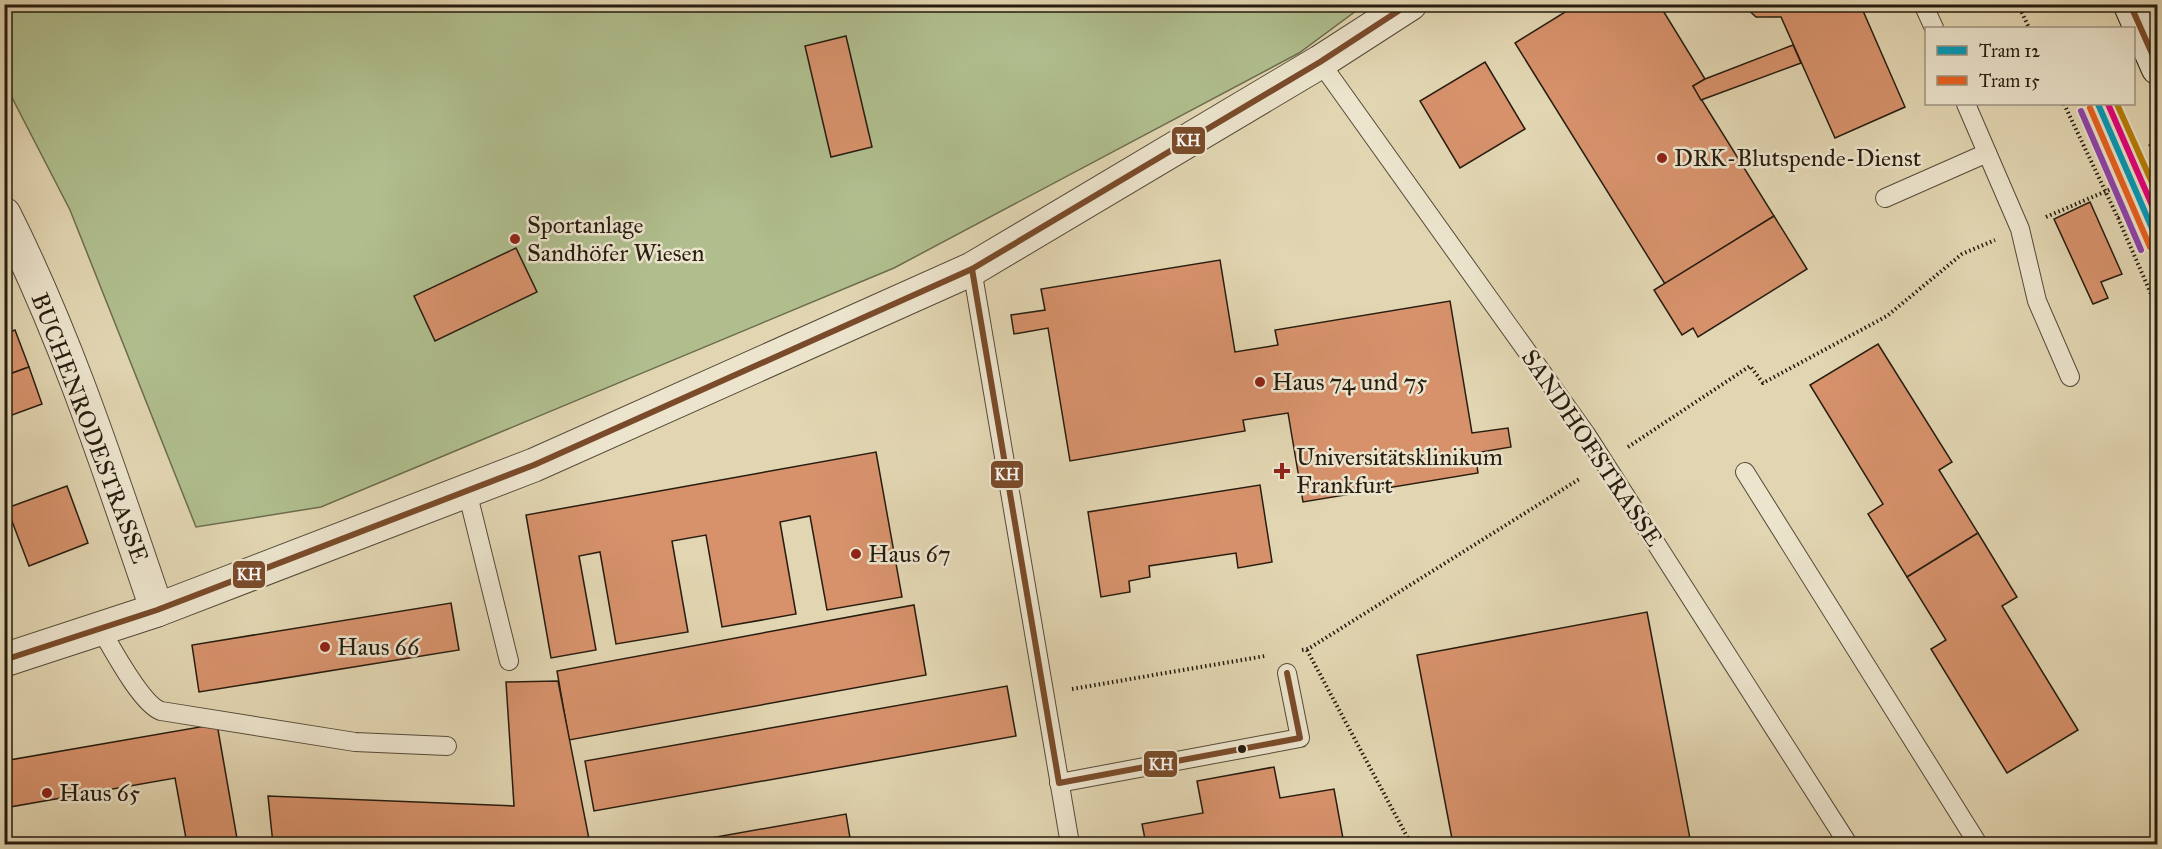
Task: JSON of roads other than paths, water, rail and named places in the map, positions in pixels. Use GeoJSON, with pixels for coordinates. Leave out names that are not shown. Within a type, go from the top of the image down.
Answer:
{"type":"FeatureCollection","features":[{"type":"Feature","properties":{"kind":"street"},"geometry":{"type":"LineString","coordinates":[[4,660],[157,610],[534,465],[972,269],[1320,62],[1410,4]]}},
{"type":"Feature","properties":{"kind":"street"},"geometry":{"type":"LineString","coordinates":[[2130,4],[2157,68]]}},
{"type":"Feature","properties":{"kind":"street","name":"BUCHENRODESTRASSE"},"geometry":{"type":"LineString","coordinates":[[4,214],[22,250],[88,408],[157,610]]}},
{"type":"Feature","properties":{"kind":"lane"},"geometry":{"type":"LineString","coordinates":[[1923,4],[1934,27]]}},
{"type":"Feature","properties":{"kind":"lane","name":"SANDHOFSTRASSE"},"geometry":{"type":"LineString","coordinates":[[1320,62],[1586,434],[1848,844]]}},
{"type":"Feature","properties":{"kind":"lane"},"geometry":{"type":"LineString","coordinates":[[1966,105],[2020,229],[2037,301],[2070,377]]}},
{"type":"Feature","properties":{"kind":"lane"},"geometry":{"type":"LineString","coordinates":[[1885,198],[1987,153]]}},
{"type":"Feature","properties":{"kind":"lane"},"geometry":{"type":"LineString","coordinates":[[972,269],[1070,844]]}},
{"type":"Feature","properties":{"kind":"lane"},"geometry":{"type":"LineString","coordinates":[[1745,472],[1978,844]]}},
{"type":"Feature","properties":{"kind":"lane"},"geometry":{"type":"LineString","coordinates":[[467,491],[509,661]]}},
{"type":"Feature","properties":{"kind":"lane"},"geometry":{"type":"LineString","coordinates":[[100,628],[142,696],[154,708],[202,718],[355,742],[447,746]]}},
{"type":"Feature","properties":{"kind":"lane"},"geometry":{"type":"LineString","coordinates":[[1059,783],[1300,738],[1287,673]]}},
{"type":"Feature","properties":{"kind":"tram line","name":"12"},"geometry":{"type":"LineString","coordinates":[[2098,105],[2158,242]]}},
{"type":"Feature","properties":{"kind":"tram line","name":"15"},"geometry":{"type":"LineString","coordinates":[[2090,108],[2150,247]]}},
{"type":"Feature","properties":{"kind":"place","name":"DRK-Blutspende-Dienst"},"geometry":{"type":"Point","coordinates":[1662,158]}},
{"type":"Feature","properties":{"kind":"place","name":"Sportanlage Sandhöfer Wiesen"},"geometry":{"type":"Point","coordinates":[515,239]}},
{"type":"Feature","properties":{"kind":"place","name":"Haus 74 und 75"},"geometry":{"type":"Point","coordinates":[1260,382]}},
{"type":"Feature","properties":{"kind":"place","name":"Universitätsklinikum Frankfurt"},"geometry":{"type":"Point","coordinates":[1282,471]}},
{"type":"Feature","properties":{"kind":"place","name":"Haus 67"},"geometry":{"type":"Point","coordinates":[856,554]}},
{"type":"Feature","properties":{"kind":"place","name":"Haus 66"},"geometry":{"type":"Point","coordinates":[325,647]}},
{"type":"Feature","properties":{"kind":"place","name":"Haus 65"},"geometry":{"type":"Point","coordinates":[47,793]}}]}
